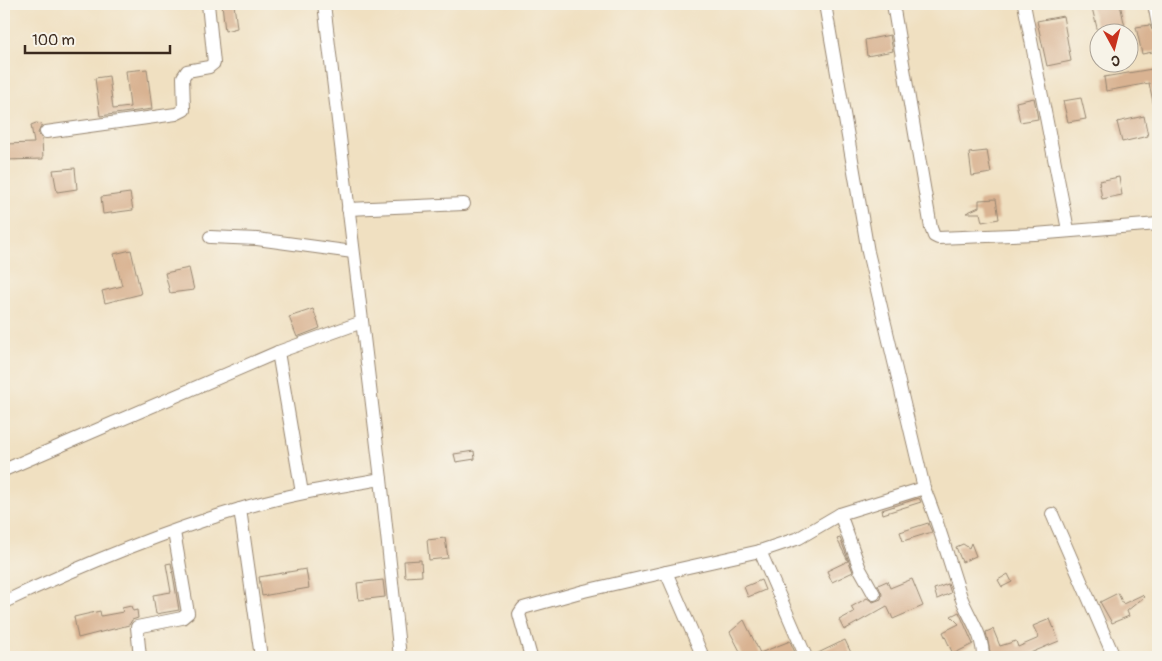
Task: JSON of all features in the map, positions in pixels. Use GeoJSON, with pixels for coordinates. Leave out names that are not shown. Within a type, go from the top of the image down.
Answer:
{"type":"FeatureCollection","features":[{"type":"Feature","properties":{"kind":"street"},"geometry":{"type":"LineString","coordinates":[[46,132],[176,114],[184,110],[183,77],[187,71],[209,67],[214,62],[208,4]]}},
{"type":"Feature","properties":{"kind":"street"},"geometry":{"type":"LineString","coordinates":[[324,4],[352,252],[381,479],[400,657]]}},
{"type":"Feature","properties":{"kind":"street"},"geometry":{"type":"LineString","coordinates":[[825,4],[868,252],[924,488],[935,514],[962,598],[982,639],[983,657]]}},
{"type":"Feature","properties":{"kind":"street"},"geometry":{"type":"LineString","coordinates":[[893,4],[931,228],[934,236],[938,238],[1013,235],[1158,224]]}},
{"type":"Feature","properties":{"kind":"street"},"geometry":{"type":"LineString","coordinates":[[1024,4],[1068,230]]}},
{"type":"Feature","properties":{"kind":"street"},"geometry":{"type":"LineString","coordinates":[[1154,4],[1158,26]]}},
{"type":"Feature","properties":{"kind":"street"},"geometry":{"type":"LineString","coordinates":[[348,209],[464,204]]}},
{"type":"Feature","properties":{"kind":"street"},"geometry":{"type":"LineString","coordinates":[[210,237],[257,240],[352,252]]}},
{"type":"Feature","properties":{"kind":"street"},"geometry":{"type":"LineString","coordinates":[[4,470],[278,352],[362,322]]}},
{"type":"Feature","properties":{"kind":"street"},"geometry":{"type":"LineString","coordinates":[[278,352],[302,493]]}},
{"type":"Feature","properties":{"kind":"street"},"geometry":{"type":"LineString","coordinates":[[4,602],[58,576],[240,509],[302,493],[381,479]]}},
{"type":"Feature","properties":{"kind":"street"},"geometry":{"type":"LineString","coordinates":[[531,657],[520,614],[523,608],[584,591],[760,551],[799,538],[840,514],[924,488]]}},
{"type":"Feature","properties":{"kind":"street"},"geometry":{"type":"LineString","coordinates":[[240,509],[261,657]]}},
{"type":"Feature","properties":{"kind":"street"},"geometry":{"type":"LineString","coordinates":[[840,514],[860,569],[874,594]]}},
{"type":"Feature","properties":{"kind":"street"},"geometry":{"type":"LineString","coordinates":[[1052,514],[1114,657]]}},
{"type":"Feature","properties":{"kind":"street"},"geometry":{"type":"LineString","coordinates":[[140,657],[137,627],[182,618],[188,612],[174,532]]}},
{"type":"Feature","properties":{"kind":"street"},"geometry":{"type":"LineString","coordinates":[[760,551],[806,657]]}},
{"type":"Feature","properties":{"kind":"street"},"geometry":{"type":"LineString","coordinates":[[666,572],[703,657]]}},
{"type":"Feature","properties":{"kind":"building"},"geometry":{"type":"Polygon","coordinates":[[[222,4],[234,4],[237,28],[225,31],[222,4]]]}},
{"type":"Feature","properties":{"kind":"building"},"geometry":{"type":"Polygon","coordinates":[[[1091,4],[1120,4],[1124,22],[1096,22],[1091,4]]]}},
{"type":"Feature","properties":{"kind":"building"},"geometry":{"type":"Polygon","coordinates":[[[1063,16],[1071,61],[1047,66],[1037,21],[1063,16]]]}},
{"type":"Feature","properties":{"kind":"building"},"geometry":{"type":"Polygon","coordinates":[[[1150,25],[1156,33],[1158,51],[1142,54],[1140,26],[1150,25]]]}},
{"type":"Feature","properties":{"kind":"building"},"geometry":{"type":"Polygon","coordinates":[[[890,35],[893,51],[867,56],[865,40],[890,35]]]}},
{"type":"Feature","properties":{"kind":"building"},"geometry":{"type":"Polygon","coordinates":[[[1158,68],[1158,110],[1155,111],[1149,83],[1106,91],[1104,77],[1158,68]]]}},
{"type":"Feature","properties":{"kind":"building"},"geometry":{"type":"Polygon","coordinates":[[[147,69],[152,109],[100,116],[95,78],[109,76],[113,109],[130,107],[126,71],[147,69]]]}},
{"type":"Feature","properties":{"kind":"building"},"geometry":{"type":"Polygon","coordinates":[[[1034,98],[1038,119],[1020,122],[1016,102],[1034,98]]]}},
{"type":"Feature","properties":{"kind":"building"},"geometry":{"type":"Polygon","coordinates":[[[1081,98],[1086,119],[1068,122],[1063,101],[1081,98]]]}},
{"type":"Feature","properties":{"kind":"building"},"geometry":{"type":"Polygon","coordinates":[[[1144,116],[1148,136],[1122,142],[1117,122],[1144,116]]]}},
{"type":"Feature","properties":{"kind":"building"},"geometry":{"type":"Polygon","coordinates":[[[36,123],[42,124],[38,133],[42,139],[43,159],[5,160],[5,144],[34,143],[31,125],[36,123]]]}},
{"type":"Feature","properties":{"kind":"building"},"geometry":{"type":"Polygon","coordinates":[[[987,151],[991,173],[972,176],[969,153],[987,151]]]}},
{"type":"Feature","properties":{"kind":"building"},"geometry":{"type":"Polygon","coordinates":[[[75,168],[77,189],[57,192],[53,170],[75,168]]]}},
{"type":"Feature","properties":{"kind":"building"},"geometry":{"type":"Polygon","coordinates":[[[1119,177],[1122,195],[1102,199],[1099,181],[1119,177]]]}},
{"type":"Feature","properties":{"kind":"building"},"geometry":{"type":"Polygon","coordinates":[[[130,193],[133,210],[103,214],[101,197],[130,193]]]}},
{"type":"Feature","properties":{"kind":"building"},"geometry":{"type":"Polygon","coordinates":[[[996,199],[999,219],[982,222],[980,213],[966,213],[979,207],[979,200],[996,199]]]}},
{"type":"Feature","properties":{"kind":"building"},"geometry":{"type":"Polygon","coordinates":[[[131,250],[141,294],[105,303],[102,291],[122,286],[114,254],[131,250]]]}},
{"type":"Feature","properties":{"kind":"building"},"geometry":{"type":"Polygon","coordinates":[[[189,268],[194,290],[170,293],[165,273],[189,268]]]}},
{"type":"Feature","properties":{"kind":"building"},"geometry":{"type":"Polygon","coordinates":[[[313,309],[320,328],[297,337],[289,317],[313,309]]]}},
{"type":"Feature","properties":{"kind":"building"},"geometry":{"type":"Polygon","coordinates":[[[474,451],[475,459],[456,462],[454,454],[474,451]]]}},
{"type":"Feature","properties":{"kind":"building"},"geometry":{"type":"Polygon","coordinates":[[[919,498],[921,502],[883,514],[882,510],[919,498]]]}},
{"type":"Feature","properties":{"kind":"building"},"geometry":{"type":"Polygon","coordinates":[[[928,523],[932,532],[903,541],[900,532],[928,523]]]}},
{"type":"Feature","properties":{"kind":"building"},"geometry":{"type":"Polygon","coordinates":[[[445,538],[448,558],[429,560],[427,540],[445,538]]]}},
{"type":"Feature","properties":{"kind":"building"},"geometry":{"type":"Polygon","coordinates":[[[840,538],[853,572],[832,582],[827,571],[848,561],[837,539],[840,538]]]}},
{"type":"Feature","properties":{"kind":"building"},"geometry":{"type":"Polygon","coordinates":[[[971,543],[976,556],[962,562],[956,547],[963,544],[969,548],[971,543]]]}},
{"type":"Feature","properties":{"kind":"building"},"geometry":{"type":"Polygon","coordinates":[[[421,560],[422,576],[405,577],[404,561],[421,560]]]}},
{"type":"Feature","properties":{"kind":"building"},"geometry":{"type":"Polygon","coordinates":[[[171,563],[179,610],[156,614],[153,595],[171,592],[166,564],[171,563]]]}},
{"type":"Feature","properties":{"kind":"building"},"geometry":{"type":"Polygon","coordinates":[[[306,569],[309,588],[262,596],[259,577],[306,569]]]}},
{"type":"Feature","properties":{"kind":"building"},"geometry":{"type":"Polygon","coordinates":[[[1008,574],[1012,582],[1002,587],[998,580],[1008,574]]]}},
{"type":"Feature","properties":{"kind":"building"},"geometry":{"type":"Polygon","coordinates":[[[912,579],[923,606],[893,619],[887,606],[844,630],[839,620],[854,612],[851,607],[867,598],[873,602],[881,599],[882,594],[878,585],[887,581],[890,588],[912,579]]]}},
{"type":"Feature","properties":{"kind":"building"},"geometry":{"type":"Polygon","coordinates":[[[383,580],[385,597],[359,600],[357,583],[383,580]]]}},
{"type":"Feature","properties":{"kind":"building"},"geometry":{"type":"Polygon","coordinates":[[[761,580],[765,590],[748,597],[744,587],[761,580]]]}},
{"type":"Feature","properties":{"kind":"building"},"geometry":{"type":"Polygon","coordinates":[[[948,584],[951,593],[937,599],[934,589],[948,584]]]}},
{"type":"Feature","properties":{"kind":"building"},"geometry":{"type":"Polygon","coordinates":[[[1118,593],[1123,604],[1142,595],[1144,597],[1127,611],[1129,616],[1112,623],[1100,602],[1118,593]]]}},
{"type":"Feature","properties":{"kind":"building"},"geometry":{"type":"Polygon","coordinates":[[[131,606],[133,611],[137,610],[138,618],[132,620],[129,625],[78,638],[74,617],[100,611],[101,616],[123,612],[122,608],[131,606]]]}},
{"type":"Feature","properties":{"kind":"building"},"geometry":{"type":"Polygon","coordinates":[[[959,612],[973,644],[953,654],[943,632],[959,624],[951,616],[959,612]]]}},
{"type":"Feature","properties":{"kind":"building"},"geometry":{"type":"Polygon","coordinates":[[[1050,619],[1059,641],[1028,654],[1015,657],[991,657],[986,632],[993,629],[1000,646],[1016,641],[1018,647],[1039,638],[1033,626],[1050,619]]]}},
{"type":"Feature","properties":{"kind":"building"},"geometry":{"type":"Polygon","coordinates":[[[744,620],[760,653],[790,641],[797,657],[743,657],[730,632],[744,620]]]}},
{"type":"Feature","properties":{"kind":"building"},"geometry":{"type":"Polygon","coordinates":[[[845,640],[853,657],[814,657],[814,655],[845,640]]]}}]}
